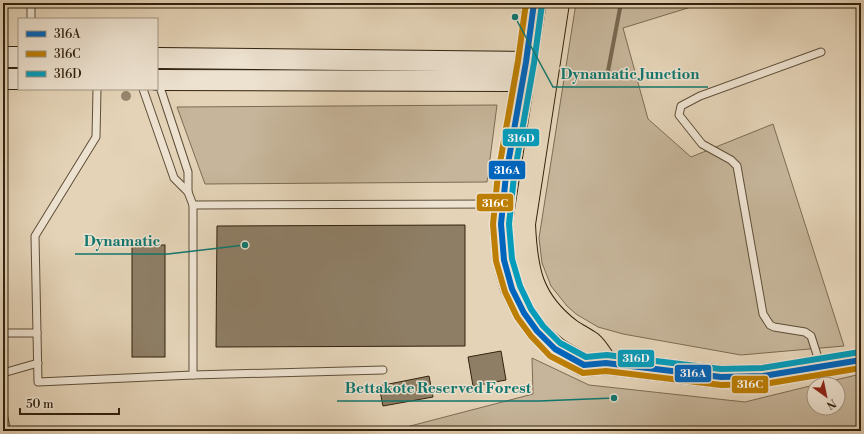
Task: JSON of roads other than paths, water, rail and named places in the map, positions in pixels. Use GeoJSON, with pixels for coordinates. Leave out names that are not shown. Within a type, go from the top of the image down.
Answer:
{"type":"FeatureCollection","features":[{"type":"Feature","properties":{"kind":"main road"},"geometry":{"type":"LineString","coordinates":[[534,3],[500,224],[504,260],[512,289],[524,312],[537,331],[555,349],[584,365],[606,363],[721,377],[763,376],[861,360]]}},
{"type":"Feature","properties":{"kind":"main road"},"geometry":{"type":"LineString","coordinates":[[558,3],[524,224],[526,256],[531,279],[542,302],[552,315],[570,330],[593,344],[606,363]]}},
{"type":"Feature","properties":{"kind":"street"},"geometry":{"type":"LineString","coordinates":[[3,57],[18,57]]}},
{"type":"Feature","properties":{"kind":"street"},"geometry":{"type":"LineString","coordinates":[[158,58],[524,72],[547,75]]}},
{"type":"Feature","properties":{"kind":"street"},"geometry":{"type":"LineString","coordinates":[[158,80],[524,72]]}},
{"type":"Feature","properties":{"kind":"street"},"geometry":{"type":"LineString","coordinates":[[3,79],[18,80]]}},
{"type":"Feature","properties":{"kind":"lane"},"geometry":{"type":"LineString","coordinates":[[31,3],[31,18]]}},
{"type":"Feature","properties":{"kind":"lane"},"geometry":{"type":"LineString","coordinates":[[820,367],[811,336],[805,332],[774,327],[770,325],[763,314],[737,166],[731,160],[702,144],[679,115],[680,106],[700,96],[821,52]]}},
{"type":"Feature","properties":{"kind":"lane"},"geometry":{"type":"LineString","coordinates":[[158,83],[188,172],[188,192],[193,205],[193,375]]}},
{"type":"Feature","properties":{"kind":"lane"},"geometry":{"type":"LineString","coordinates":[[97,90],[96,137],[35,236],[38,382],[193,375],[383,370]]}},
{"type":"Feature","properties":{"kind":"lane"},"geometry":{"type":"LineString","coordinates":[[143,90],[174,178],[188,192]]}},
{"type":"Feature","properties":{"kind":"lane"},"geometry":{"type":"LineString","coordinates":[[193,205],[502,204]]}},
{"type":"Feature","properties":{"kind":"lane"},"geometry":{"type":"LineString","coordinates":[[3,333],[37,333]]}},
{"type":"Feature","properties":{"kind":"lane"},"geometry":{"type":"LineString","coordinates":[[3,373],[38,363]]}},
{"type":"Feature","properties":{"kind":"lane"},"geometry":{"type":"LineString","coordinates":[[3,414],[7,431]]}},
{"type":"Feature","properties":{"kind":"waterway"},"geometry":{"type":"LineString","coordinates":[[608,71],[621,3]]}},
{"type":"Feature","properties":{"kind":"place","name":"Dynamatic Junction"},"geometry":{"type":"Point","coordinates":[515,17]}},
{"type":"Feature","properties":{"kind":"place","name":"Dynamatic"},"geometry":{"type":"Point","coordinates":[245,245]}},
{"type":"Feature","properties":{"kind":"place","name":"Bettakote Reserved Forest"},"geometry":{"type":"Point","coordinates":[614,398]}}]}
